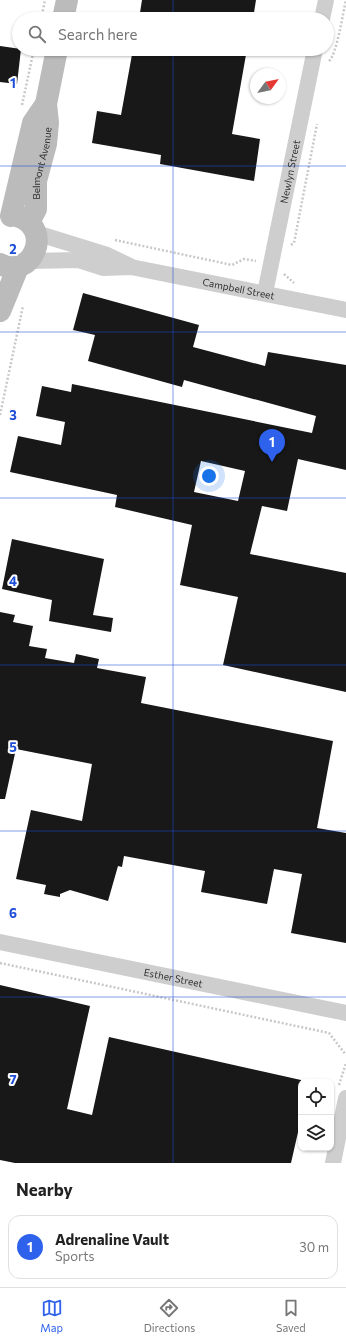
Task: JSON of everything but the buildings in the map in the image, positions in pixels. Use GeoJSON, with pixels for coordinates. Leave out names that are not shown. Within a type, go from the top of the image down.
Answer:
{"type":"FeatureCollection","features":[{"type":"Feature","properties":{"kind":"main road"},"geometry":{"type":"LineString","coordinates":[[64,12],[67,0]]}},
{"type":"Feature","properties":{"kind":"main road","name":"Belmont Avenue"},"geometry":{"type":"LineString","coordinates":[[15,264],[34,255],[36,248],[37,240],[19,222],[34,123],[46,104],[56,56]]}},
{"type":"Feature","properties":{"kind":"main road"},"geometry":{"type":"LineString","coordinates":[[0,305],[15,264]]}},
{"type":"Feature","properties":{"kind":"street"},"geometry":{"type":"LineString","coordinates":[[323,12],[326,0]]}},
{"type":"Feature","properties":{"kind":"street","name":"Newlyn Street"},"geometry":{"type":"LineString","coordinates":[[265,293],[314,56]]}},
{"type":"Feature","properties":{"kind":"street","name":"Campbell Street"},"geometry":{"type":"LineString","coordinates":[[19,222],[108,255],[131,267]]}},
{"type":"Feature","properties":{"kind":"street","name":"Campbell Street"},"geometry":{"type":"LineString","coordinates":[[15,264],[78,260],[103,268],[131,267],[346,310]]}},
{"type":"Feature","properties":{"kind":"street","name":"Esther Street"},"geometry":{"type":"LineString","coordinates":[[0,942],[346,1013]]}},
{"type":"Feature","properties":{"kind":"street"},"geometry":{"type":"LineString","coordinates":[[333,1163],[346,1098]]}},
{"type":"Feature","properties":{"kind":"path"},"geometry":{"type":"LineString","coordinates":[[42,12],[45,0]]}},
{"type":"Feature","properties":{"kind":"path"},"geometry":{"type":"LineString","coordinates":[[334,51],[346,0]]}},
{"type":"Feature","properties":{"kind":"path"},"geometry":{"type":"LineString","coordinates":[[328,62],[332,56]]}},
{"type":"Feature","properties":{"kind":"path"},"geometry":{"type":"LineString","coordinates":[[288,247],[294,243],[317,123]]}},
{"type":"Feature","properties":{"kind":"path"},"geometry":{"type":"LineString","coordinates":[[108,239],[232,265],[244,259],[271,263]]}},
{"type":"Feature","properties":{"kind":"path"},"geometry":{"type":"LineString","coordinates":[[0,414],[24,301]]}},
{"type":"Feature","properties":{"kind":"path"},"geometry":{"type":"LineString","coordinates":[[0,963],[329,1033],[346,1055]]}},
{"type":"Feature","properties":{"kind":"place","name":"Adrenaline Vault"},"geometry":{"type":"Point","coordinates":[272,462]}}]}
